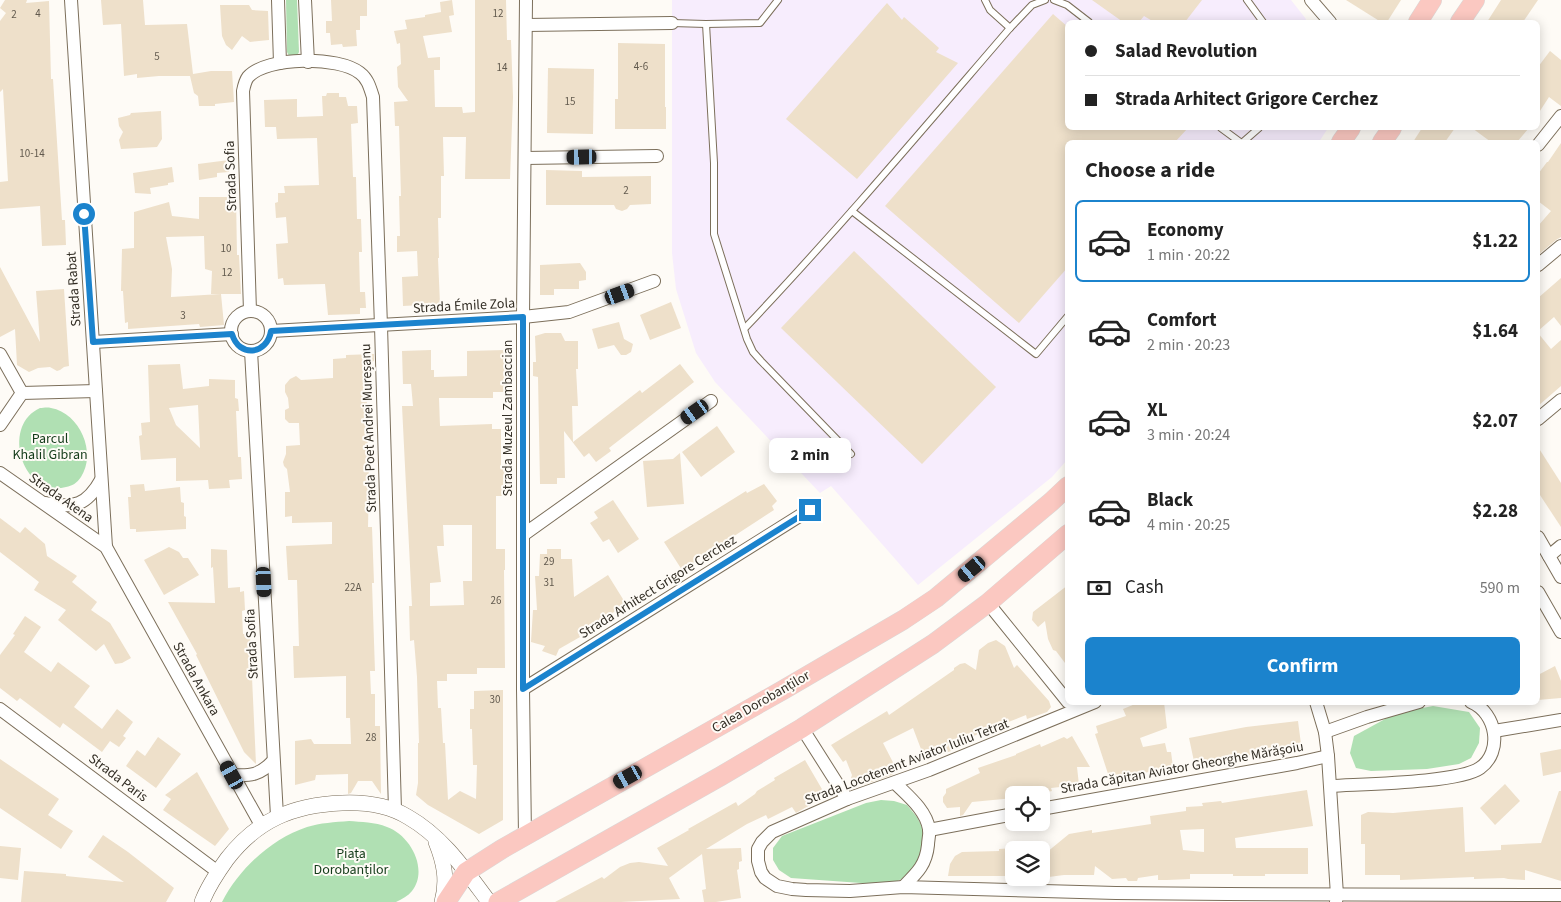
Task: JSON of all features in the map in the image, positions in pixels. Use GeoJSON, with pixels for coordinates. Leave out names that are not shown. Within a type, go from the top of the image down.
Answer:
{"type":"FeatureCollection","features":[{"type":"Feature","properties":{"kind":"main road"},"geometry":{"type":"LineString","coordinates":[[1419,20],[1432,0]]}},
{"type":"Feature","properties":{"kind":"main road"},"geometry":{"type":"LineString","coordinates":[[1461,20],[1474,0]]}},
{"type":"Feature","properties":{"kind":"main road","name":"Calea Dorobanților"},"geometry":{"type":"LineString","coordinates":[[446,902],[466,872],[525,836],[783,690],[903,620],[936,598],[1065,489]]}},
{"type":"Feature","properties":{"kind":"main road"},"geometry":{"type":"LineString","coordinates":[[498,902],[520,896],[802,728],[933,644],[988,603],[1065,537]]}},
{"type":"Feature","properties":{"kind":"street","name":"Strada Rabat"},"geometry":{"type":"LineString","coordinates":[[71,0],[106,547]]}},
{"type":"Feature","properties":{"kind":"street"},"geometry":{"type":"LineString","coordinates":[[278,0],[280,63]]}},
{"type":"Feature","properties":{"kind":"street"},"geometry":{"type":"LineString","coordinates":[[305,0],[308,62]]}},
{"type":"Feature","properties":{"kind":"street","name":"Strada Muzeul Zambaccian"},"geometry":{"type":"LineString","coordinates":[[525,836],[523,317],[526,0]]}},
{"type":"Feature","properties":{"kind":"street"},"geometry":{"type":"LineString","coordinates":[[1311,0],[1328,20]]}},
{"type":"Feature","properties":{"kind":"street"},"geometry":{"type":"LineString","coordinates":[[526,24],[672,23]]}},
{"type":"Feature","properties":{"kind":"street","name":"Strada Poet Andrei Mureșanu"},"geometry":{"type":"LineString","coordinates":[[280,63],[325,62],[351,68],[361,73],[369,83],[372,97],[381,326],[395,810]]}},
{"type":"Feature","properties":{"kind":"street","name":"Strada Sofia"},"geometry":{"type":"LineString","coordinates":[[250,311],[243,91],[248,78],[254,72],[280,63]]}},
{"type":"Feature","properties":{"kind":"street"},"geometry":{"type":"LineString","coordinates":[[1540,142],[1561,116]]}},
{"type":"Feature","properties":{"kind":"street"},"geometry":{"type":"LineString","coordinates":[[525,158],[657,156]]}},
{"type":"Feature","properties":{"kind":"street"},"geometry":{"type":"LineString","coordinates":[[1540,264],[1561,246]]}},
{"type":"Feature","properties":{"kind":"street","name":"Strada Émile Zola"},"geometry":{"type":"LineString","coordinates":[[271,331],[523,317],[569,312],[654,281]]}},
{"type":"Feature","properties":{"kind":"street"},"geometry":{"type":"LineString","coordinates":[[250,311],[256,312],[267,319],[271,331],[270,337],[263,347],[252,350],[241,348],[236,344],[232,334],[233,323],[236,318],[250,311]]}},
{"type":"Feature","properties":{"kind":"street"},"geometry":{"type":"LineString","coordinates":[[93,342],[232,334]]}},
{"type":"Feature","properties":{"kind":"street","name":"Strada Sofia"},"geometry":{"type":"LineString","coordinates":[[252,350],[277,816]]}},
{"type":"Feature","properties":{"kind":"street"},"geometry":{"type":"LineString","coordinates":[[0,354],[22,393]]}},
{"type":"Feature","properties":{"kind":"street"},"geometry":{"type":"LineString","coordinates":[[22,393],[96,390]]}},
{"type":"Feature","properties":{"kind":"street"},"geometry":{"type":"LineString","coordinates":[[0,425],[22,393]]}},
{"type":"Feature","properties":{"kind":"street"},"geometry":{"type":"LineString","coordinates":[[1540,417],[1561,400]]}},
{"type":"Feature","properties":{"kind":"street"},"geometry":{"type":"LineString","coordinates":[[523,535],[711,401]]}},
{"type":"Feature","properties":{"kind":"street","name":"Strada Atena"},"geometry":{"type":"LineString","coordinates":[[0,473],[106,547]]}},
{"type":"Feature","properties":{"kind":"street"},"geometry":{"type":"LineString","coordinates":[[41,502],[59,506],[75,505],[86,500],[102,480]]}},
{"type":"Feature","properties":{"kind":"street","name":"Strada Arhitect Grigore Cerchez"},"geometry":{"type":"LineString","coordinates":[[523,689],[810,510]]}},
{"type":"Feature","properties":{"kind":"street"},"geometry":{"type":"LineString","coordinates":[[1540,540],[1561,577]]}},
{"type":"Feature","properties":{"kind":"street"},"geometry":{"type":"LineString","coordinates":[[1549,556],[1561,546]]}},
{"type":"Feature","properties":{"kind":"street","name":"Strada Ankara"},"geometry":{"type":"LineString","coordinates":[[106,547],[261,825]]}},
{"type":"Feature","properties":{"kind":"street"},"geometry":{"type":"LineString","coordinates":[[1540,595],[1561,632]]}},
{"type":"Feature","properties":{"kind":"street"},"geometry":{"type":"LineString","coordinates":[[988,603],[1065,699]]}},
{"type":"Feature","properties":{"kind":"street","name":"Strada Locotenent Aviator Iuliu Tetrat"},"geometry":{"type":"LineString","coordinates":[[868,896],[777,886],[765,878],[761,872],[758,861],[758,849],[772,832],[847,799],[895,783],[1070,705]]}},
{"type":"Feature","properties":{"kind":"street"},"geometry":{"type":"LineString","coordinates":[[1317,705],[1325,732],[1331,786],[1336,898]]}},
{"type":"Feature","properties":{"kind":"street"},"geometry":{"type":"LineString","coordinates":[[1325,732],[1409,705]]}},
{"type":"Feature","properties":{"kind":"street"},"geometry":{"type":"LineString","coordinates":[[1331,786],[1433,779],[1470,773],[1480,769],[1489,759],[1494,747],[1494,731],[1489,717],[1483,708],[1477,705]]}},
{"type":"Feature","properties":{"kind":"street","name":"Strada Paris"},"geometry":{"type":"LineString","coordinates":[[0,709],[218,872]]}},
{"type":"Feature","properties":{"kind":"street"},"geometry":{"type":"LineString","coordinates":[[1494,731],[1561,720]]}},
{"type":"Feature","properties":{"kind":"street"},"geometry":{"type":"LineString","coordinates":[[802,728],[847,799]]}},
{"type":"Feature","properties":{"kind":"street","name":"Strada Căpitan Aviator Gheorghe Mărășoiu"},"geometry":{"type":"LineString","coordinates":[[1050,807],[1328,756]]}},
{"type":"Feature","properties":{"kind":"street"},"geometry":{"type":"LineString","coordinates":[[232,775],[255,774],[265,769],[273,761]]}},
{"type":"Feature","properties":{"kind":"street"},"geometry":{"type":"LineString","coordinates":[[895,783],[914,802],[924,816],[929,830],[926,856],[918,873],[903,887]]}},
{"type":"Feature","properties":{"kind":"street"},"geometry":{"type":"LineString","coordinates":[[202,902],[218,872],[241,843],[261,825],[277,816],[309,806],[333,803],[364,803],[395,810],[417,823],[434,836],[452,854],[488,902]]}},
{"type":"Feature","properties":{"kind":"street"},"geometry":{"type":"LineString","coordinates":[[929,830],[1005,816]]}},
{"type":"Feature","properties":{"kind":"street"},"geometry":{"type":"LineString","coordinates":[[434,836],[445,870],[442,902]]}},
{"type":"Feature","properties":{"kind":"street"},"geometry":{"type":"LineString","coordinates":[[868,896],[903,887],[1114,898],[1447,899],[1561,895]]}},
{"type":"Feature","properties":{"kind":"lane"},"geometry":{"type":"LineString","coordinates":[[672,23],[760,23],[778,0]]}},
{"type":"Feature","properties":{"kind":"lane"},"geometry":{"type":"LineString","coordinates":[[985,0],[990,10],[1010,28]]}},
{"type":"Feature","properties":{"kind":"lane"},"geometry":{"type":"LineString","coordinates":[[745,328],[793,278],[1010,28],[1032,5],[1046,0]]}},
{"type":"Feature","properties":{"kind":"lane"},"geometry":{"type":"LineString","coordinates":[[1054,0],[1067,5],[1086,20]]}},
{"type":"Feature","properties":{"kind":"lane"},"geometry":{"type":"LineString","coordinates":[[1247,0],[1262,20]]}},
{"type":"Feature","properties":{"kind":"lane"},"geometry":{"type":"LineString","coordinates":[[706,24],[714,163],[714,234],[753,352],[851,454]]}},
{"type":"Feature","properties":{"kind":"lane"},"geometry":{"type":"LineString","coordinates":[[1224,130],[1238,140]]}},
{"type":"Feature","properties":{"kind":"lane"},"geometry":{"type":"LineString","coordinates":[[1244,140],[1257,130]]}},
{"type":"Feature","properties":{"kind":"lane"},"geometry":{"type":"LineString","coordinates":[[852,211],[1036,354],[1065,320]]}},
{"type":"Feature","properties":{"kind":"shaded area"},"geometry":{"type":"Polygon","coordinates":[[[672,0],[1291,0],[1306,19],[1065,20],[1065,130],[1327,130],[1320,140],[1065,140],[1065,462],[1052,477],[918,585],[831,486],[820,493],[715,382],[696,353],[676,289],[672,253],[672,0]]]}},
{"type":"Feature","properties":{"kind":"green space"},"geometry":{"type":"Polygon","coordinates":[[[286,0],[297,0],[299,52],[297,56],[289,56],[287,52],[286,0]]]}},
{"type":"Feature","properties":{"kind":"green space","name":"Parcul Khalil Gibran"},"geometry":{"type":"Polygon","coordinates":[[[40,408],[61,411],[70,418],[83,435],[87,457],[85,467],[81,477],[70,486],[51,488],[38,482],[28,472],[22,459],[19,444],[21,430],[28,417],[40,408]]]}},
{"type":"Feature","properties":{"kind":"green space"},"geometry":{"type":"Polygon","coordinates":[[[1433,706],[1469,712],[1480,728],[1479,743],[1471,758],[1459,764],[1427,769],[1371,771],[1356,768],[1350,753],[1354,736],[1396,713],[1433,706]]]}},
{"type":"Feature","properties":{"kind":"green space"},"geometry":{"type":"Polygon","coordinates":[[[881,800],[907,805],[917,817],[923,829],[925,843],[921,859],[905,877],[894,883],[875,884],[791,878],[779,870],[773,860],[773,848],[782,836],[866,803],[881,800]]]}},
{"type":"Feature","properties":{"kind":"green space","name":"Piața Dorobanților"},"geometry":{"type":"Polygon","coordinates":[[[349,821],[382,825],[395,831],[410,845],[418,863],[417,882],[412,891],[403,899],[396,902],[222,902],[237,878],[247,867],[281,839],[307,827],[349,821]]]}},
{"type":"Feature","properties":{"kind":"building"},"geometry":{"type":"Polygon","coordinates":[[[5,0],[27,0],[26,3],[49,1],[51,79],[53,79],[62,220],[65,220],[66,245],[42,246],[40,206],[0,209],[0,182],[8,181],[3,89],[0,92],[0,21],[6,13],[0,8],[5,0]]]}},
{"type":"Feature","properties":{"kind":"building"},"geometry":{"type":"Polygon","coordinates":[[[101,0],[143,0],[145,25],[187,24],[193,74],[211,71],[232,71],[234,102],[215,104],[215,106],[199,106],[198,96],[194,93],[190,76],[137,78],[137,74],[124,76],[121,24],[103,25],[101,0]]]}},
{"type":"Feature","properties":{"kind":"building"},"geometry":{"type":"Polygon","coordinates":[[[331,0],[367,0],[367,16],[360,16],[360,30],[356,30],[357,46],[343,47],[342,44],[331,45],[330,33],[326,33],[326,21],[332,21],[331,0]]]}},
{"type":"Feature","properties":{"kind":"building"},"geometry":{"type":"Polygon","coordinates":[[[452,0],[454,15],[449,16],[452,32],[423,36],[428,58],[440,57],[440,70],[434,70],[435,107],[462,107],[463,113],[475,112],[475,0],[506,0],[507,40],[511,40],[513,97],[510,179],[465,179],[466,137],[443,137],[444,176],[441,176],[441,218],[438,218],[440,304],[403,306],[402,277],[418,276],[417,251],[397,252],[397,236],[400,236],[399,196],[401,196],[399,126],[395,126],[394,102],[408,101],[398,87],[397,67],[401,64],[400,43],[397,44],[394,31],[407,29],[405,20],[441,12],[440,2],[452,0]]]}},
{"type":"Feature","properties":{"kind":"building"},"geometry":{"type":"Polygon","coordinates":[[[1092,0],[1202,0],[1187,20],[1151,20],[1144,16],[1141,20],[1120,20],[1092,0]]]}},
{"type":"Feature","properties":{"kind":"building"},"geometry":{"type":"Polygon","coordinates":[[[1346,0],[1401,0],[1388,20],[1378,20],[1346,0]]]}},
{"type":"Feature","properties":{"kind":"building"},"geometry":{"type":"Polygon","coordinates":[[[1501,0],[1538,0],[1524,20],[1488,20],[1501,0]]]}},
{"type":"Feature","properties":{"kind":"building"},"geometry":{"type":"Polygon","coordinates":[[[887,3],[902,20],[904,17],[939,48],[936,52],[958,63],[857,179],[786,119],[887,3]]]}},
{"type":"Feature","properties":{"kind":"building"},"geometry":{"type":"Polygon","coordinates":[[[220,5],[249,5],[252,10],[268,11],[269,40],[250,42],[242,36],[232,50],[226,45],[222,36],[220,5]]]}},
{"type":"Feature","properties":{"kind":"building"},"geometry":{"type":"Polygon","coordinates":[[[1053,14],[1065,24],[1065,130],[1186,130],[1177,140],[1065,140],[1065,270],[1019,323],[885,206],[1053,14]]]}},
{"type":"Feature","properties":{"kind":"building"},"geometry":{"type":"Polygon","coordinates":[[[618,43],[665,44],[666,129],[615,129],[615,99],[618,99],[618,43]]]}},
{"type":"Feature","properties":{"kind":"building"},"geometry":{"type":"Polygon","coordinates":[[[1550,51],[1561,60],[1561,106],[1549,97],[1540,111],[1540,64],[1550,51]]]}},
{"type":"Feature","properties":{"kind":"building"},"geometry":{"type":"Polygon","coordinates":[[[548,68],[594,69],[593,134],[547,133],[548,68]]]}},
{"type":"Feature","properties":{"kind":"building"},"geometry":{"type":"Polygon","coordinates":[[[327,93],[339,93],[339,97],[346,97],[348,106],[357,106],[358,123],[351,124],[353,177],[356,177],[357,219],[361,219],[362,252],[359,252],[360,292],[365,292],[366,308],[360,308],[360,314],[328,315],[325,284],[284,285],[283,278],[278,279],[276,244],[288,243],[286,217],[276,218],[275,203],[278,202],[278,193],[285,193],[284,186],[319,185],[317,138],[277,139],[276,127],[265,127],[264,100],[297,99],[297,117],[323,116],[322,96],[326,96],[327,93]]]}},
{"type":"Feature","properties":{"kind":"building"},"geometry":{"type":"Polygon","coordinates":[[[161,111],[162,139],[157,147],[121,149],[119,140],[123,132],[119,126],[118,118],[130,115],[131,113],[161,111]]]}},
{"type":"Feature","properties":{"kind":"building"},"geometry":{"type":"Polygon","coordinates":[[[1421,130],[1454,130],[1446,140],[1414,140],[1421,130]]]}},
{"type":"Feature","properties":{"kind":"building"},"geometry":{"type":"Polygon","coordinates":[[[1475,130],[1527,130],[1519,140],[1488,140],[1475,130]]]}},
{"type":"Feature","properties":{"kind":"building"},"geometry":{"type":"Polygon","coordinates":[[[1561,143],[1561,237],[1540,253],[1540,224],[1551,211],[1540,203],[1540,171],[1561,143]]]}},
{"type":"Feature","properties":{"kind":"building"},"geometry":{"type":"Polygon","coordinates":[[[229,160],[229,172],[217,173],[217,177],[199,180],[198,164],[229,160]]]}},
{"type":"Feature","properties":{"kind":"building"},"geometry":{"type":"Polygon","coordinates":[[[172,167],[174,182],[150,188],[151,194],[135,193],[133,173],[172,167]]]}},
{"type":"Feature","properties":{"kind":"building"},"geometry":{"type":"Polygon","coordinates":[[[546,170],[582,171],[582,177],[651,176],[651,204],[630,205],[622,211],[616,209],[614,205],[546,205],[546,170]]]}},
{"type":"Feature","properties":{"kind":"building"},"geometry":{"type":"Polygon","coordinates":[[[199,197],[236,197],[237,255],[239,255],[241,294],[221,294],[224,325],[200,327],[199,324],[128,329],[128,322],[125,323],[123,291],[121,291],[122,249],[134,248],[134,212],[169,202],[172,216],[199,219],[199,197]],[[204,236],[166,237],[172,269],[171,297],[221,294],[211,294],[212,271],[205,269],[204,236]]]}},
{"type":"Feature","properties":{"kind":"building"},"geometry":{"type":"Polygon","coordinates":[[[854,251],[996,387],[922,464],[781,328],[854,251]]]}},
{"type":"Feature","properties":{"kind":"building"},"geometry":{"type":"Polygon","coordinates":[[[580,263],[586,272],[586,280],[579,281],[579,289],[554,289],[554,295],[540,295],[540,265],[580,263]]]}},
{"type":"Feature","properties":{"kind":"building"},"geometry":{"type":"Polygon","coordinates":[[[0,267],[40,342],[36,291],[64,289],[69,366],[57,371],[50,367],[38,368],[29,372],[17,365],[15,329],[0,337],[0,267]]]}},
{"type":"Feature","properties":{"kind":"building"},"geometry":{"type":"Polygon","coordinates":[[[1561,278],[1561,326],[1554,317],[1540,329],[1540,296],[1561,278]]]}},
{"type":"Feature","properties":{"kind":"building"},"geometry":{"type":"Polygon","coordinates":[[[671,302],[681,328],[650,340],[640,315],[671,302]]]}},
{"type":"Feature","properties":{"kind":"building"},"geometry":{"type":"Polygon","coordinates":[[[619,322],[624,339],[633,344],[631,352],[621,355],[614,345],[598,349],[592,329],[619,322]]]}},
{"type":"Feature","properties":{"kind":"building"},"geometry":{"type":"Polygon","coordinates":[[[545,333],[561,333],[565,341],[578,341],[578,369],[576,369],[578,406],[572,406],[573,442],[640,390],[642,393],[680,364],[694,382],[609,448],[611,451],[596,462],[589,453],[584,457],[564,431],[565,478],[557,478],[557,484],[540,484],[538,377],[533,376],[533,362],[536,362],[535,336],[545,333]]]}},
{"type":"Feature","properties":{"kind":"building"},"geometry":{"type":"Polygon","coordinates":[[[1540,335],[1551,349],[1561,340],[1561,386],[1540,404],[1540,335]]]}},
{"type":"Feature","properties":{"kind":"building"},"geometry":{"type":"Polygon","coordinates":[[[431,350],[431,370],[434,370],[434,377],[467,376],[467,351],[505,350],[506,392],[493,392],[493,398],[439,398],[440,426],[492,424],[492,429],[501,429],[501,467],[507,467],[507,496],[496,496],[496,549],[505,549],[505,668],[477,668],[477,674],[447,674],[447,681],[437,681],[438,708],[441,708],[443,743],[445,743],[448,800],[460,791],[476,799],[477,765],[473,765],[472,729],[470,729],[470,709],[474,709],[474,691],[503,690],[503,820],[479,834],[428,805],[416,795],[419,743],[417,677],[414,640],[410,641],[409,606],[412,606],[402,406],[413,406],[411,384],[403,384],[402,351],[431,350]],[[443,525],[444,546],[437,546],[441,582],[430,583],[430,606],[464,605],[463,581],[472,581],[472,525],[443,525]]]}},
{"type":"Feature","properties":{"kind":"building"},"geometry":{"type":"Polygon","coordinates":[[[374,354],[374,361],[366,364],[367,407],[370,407],[371,424],[367,425],[368,527],[372,527],[374,583],[372,583],[375,671],[370,671],[371,694],[375,694],[375,726],[380,726],[381,794],[372,781],[358,781],[351,793],[348,794],[348,774],[316,775],[315,780],[295,785],[295,741],[311,739],[314,744],[351,744],[350,718],[346,718],[346,676],[294,678],[293,646],[299,646],[297,580],[288,580],[286,546],[332,544],[332,522],[292,523],[292,516],[285,517],[285,492],[290,492],[287,469],[283,462],[286,446],[300,445],[299,423],[289,423],[285,419],[285,410],[289,408],[285,385],[296,376],[301,380],[333,378],[333,359],[346,358],[346,355],[374,354]]]}},
{"type":"Feature","properties":{"kind":"building"},"geometry":{"type":"Polygon","coordinates":[[[180,364],[183,389],[209,386],[209,379],[235,380],[235,398],[238,399],[239,411],[236,411],[238,457],[241,457],[242,479],[229,480],[230,488],[209,489],[208,480],[176,481],[176,458],[141,460],[139,436],[142,435],[141,423],[150,422],[148,365],[180,364]],[[198,405],[169,408],[176,425],[200,448],[198,405]]]}},
{"type":"Feature","properties":{"kind":"building"},"geometry":{"type":"Polygon","coordinates":[[[717,426],[735,452],[701,477],[682,452],[717,426]]]}},
{"type":"Feature","properties":{"kind":"building"},"geometry":{"type":"Polygon","coordinates":[[[1540,450],[1561,483],[1561,527],[1540,495],[1540,450]]]}},
{"type":"Feature","properties":{"kind":"building"},"geometry":{"type":"Polygon","coordinates":[[[680,453],[684,504],[647,507],[643,461],[673,459],[680,453]]]}},
{"type":"Feature","properties":{"kind":"building"},"geometry":{"type":"Polygon","coordinates":[[[144,484],[145,491],[180,487],[181,502],[184,503],[184,516],[186,517],[186,529],[136,532],[136,529],[130,529],[128,497],[131,497],[130,485],[144,484]]]}},
{"type":"Feature","properties":{"kind":"building"},"geometry":{"type":"Polygon","coordinates":[[[764,484],[777,501],[772,506],[774,510],[682,570],[664,542],[746,491],[747,493],[764,484]]]}},
{"type":"Feature","properties":{"kind":"building"},"geometry":{"type":"Polygon","coordinates":[[[613,500],[639,539],[618,553],[609,539],[603,542],[590,523],[598,518],[594,512],[613,500]]]}},
{"type":"Feature","properties":{"kind":"building"},"geometry":{"type":"Polygon","coordinates":[[[0,518],[20,533],[25,527],[45,544],[47,556],[77,576],[72,582],[97,602],[91,610],[110,623],[131,658],[122,663],[115,664],[104,644],[96,651],[58,620],[66,610],[34,590],[39,582],[0,552],[0,518]]]}},
{"type":"Feature","properties":{"kind":"building"},"geometry":{"type":"Polygon","coordinates":[[[169,547],[179,552],[183,558],[188,558],[199,575],[164,595],[144,560],[169,547]]]}},
{"type":"Feature","properties":{"kind":"building"},"geometry":{"type":"Polygon","coordinates":[[[211,549],[227,550],[228,588],[240,587],[240,592],[244,591],[245,610],[242,611],[243,634],[250,634],[256,764],[244,752],[197,654],[168,602],[215,603],[211,549]]]}},
{"type":"Feature","properties":{"kind":"building"},"geometry":{"type":"Polygon","coordinates":[[[547,549],[561,549],[561,559],[572,559],[574,597],[608,575],[626,604],[579,635],[580,637],[559,649],[556,656],[542,651],[545,646],[531,642],[533,610],[537,610],[535,576],[539,576],[540,554],[547,554],[547,549]]]}},
{"type":"Feature","properties":{"kind":"building"},"geometry":{"type":"Polygon","coordinates":[[[1065,587],[1065,663],[1056,651],[1053,650],[1048,639],[1045,621],[1038,627],[1032,620],[1033,612],[1065,587]]]}},
{"type":"Feature","properties":{"kind":"building"},"geometry":{"type":"Polygon","coordinates":[[[25,616],[41,627],[24,652],[51,672],[58,662],[90,686],[74,707],[102,729],[117,709],[133,722],[123,736],[126,738],[119,747],[110,741],[102,752],[63,723],[60,728],[20,698],[17,701],[0,688],[0,655],[15,635],[13,634],[25,616]]]}},
{"type":"Feature","properties":{"kind":"building"},"geometry":{"type":"Polygon","coordinates":[[[996,640],[1005,646],[1014,668],[1017,665],[1049,701],[1051,707],[1047,712],[1027,719],[1026,715],[978,734],[950,748],[951,751],[928,759],[924,757],[913,728],[883,743],[897,770],[892,775],[863,785],[857,784],[851,778],[852,775],[846,760],[843,762],[831,745],[887,711],[889,715],[960,664],[965,663],[976,670],[979,650],[996,640]]]}},
{"type":"Feature","properties":{"kind":"building"},"geometry":{"type":"Polygon","coordinates":[[[1555,666],[1561,681],[1561,698],[1540,700],[1540,674],[1555,666]]]}},
{"type":"Feature","properties":{"kind":"building"},"geometry":{"type":"Polygon","coordinates":[[[1133,705],[1164,705],[1167,728],[1140,738],[1143,747],[1165,743],[1167,752],[1171,752],[1173,767],[1134,775],[1135,782],[1112,786],[1095,734],[1098,733],[1096,726],[1126,716],[1123,709],[1133,705]]]}},
{"type":"Feature","properties":{"kind":"building"},"geometry":{"type":"Polygon","coordinates":[[[1298,721],[1301,744],[1250,750],[1251,755],[1195,766],[1189,738],[1246,727],[1298,721]]]}},
{"type":"Feature","properties":{"kind":"building"},"geometry":{"type":"Polygon","coordinates":[[[1072,736],[1090,767],[1077,767],[1079,785],[1051,788],[1052,791],[1050,792],[1050,786],[1005,786],[1005,799],[972,802],[963,815],[960,816],[960,807],[947,808],[943,802],[946,789],[980,773],[978,768],[1016,755],[1040,744],[1041,747],[1064,737],[1067,739],[1072,736]]]}},
{"type":"Feature","properties":{"kind":"building"},"geometry":{"type":"Polygon","coordinates":[[[158,737],[181,754],[156,788],[126,766],[137,750],[145,756],[158,737]]]}},
{"type":"Feature","properties":{"kind":"building"},"geometry":{"type":"Polygon","coordinates":[[[1561,749],[1561,772],[1543,776],[1540,753],[1561,749]]]}},
{"type":"Feature","properties":{"kind":"building"},"geometry":{"type":"Polygon","coordinates":[[[0,759],[59,799],[48,815],[73,831],[61,849],[0,808],[0,759]]]}},
{"type":"Feature","properties":{"kind":"building"},"geometry":{"type":"Polygon","coordinates":[[[805,760],[826,796],[796,813],[792,807],[768,819],[766,815],[747,824],[706,849],[741,848],[742,861],[739,862],[739,869],[737,870],[741,898],[704,902],[702,890],[706,889],[702,854],[669,878],[680,899],[621,902],[555,902],[602,877],[604,879],[620,867],[630,863],[639,862],[668,866],[657,848],[736,802],[738,806],[775,780],[774,778],[805,760]]]}},
{"type":"Feature","properties":{"kind":"building"},"geometry":{"type":"Polygon","coordinates":[[[197,772],[229,829],[215,846],[163,810],[171,799],[165,795],[197,772]]]}},
{"type":"Feature","properties":{"kind":"building"},"geometry":{"type":"Polygon","coordinates":[[[1505,784],[1520,801],[1495,825],[1480,808],[1505,784]]]}},
{"type":"Feature","properties":{"kind":"building"},"geometry":{"type":"Polygon","coordinates":[[[1307,790],[1313,826],[1235,838],[1236,848],[1308,848],[1308,874],[1233,876],[1233,874],[1190,874],[1190,879],[1167,880],[1158,880],[1158,875],[1138,878],[1137,881],[1128,881],[1126,878],[1112,879],[1095,866],[1094,875],[1050,877],[1050,850],[1069,834],[1092,830],[1092,833],[1151,824],[1150,816],[1186,811],[1186,807],[1203,806],[1202,803],[1221,801],[1222,803],[1307,790]],[[1204,829],[1180,830],[1183,850],[1204,852],[1204,829]]]}},
{"type":"Feature","properties":{"kind":"building"},"geometry":{"type":"Polygon","coordinates":[[[1559,791],[1561,791],[1561,881],[1525,870],[1525,880],[1504,878],[1474,879],[1474,877],[1400,880],[1400,875],[1365,875],[1365,844],[1361,844],[1361,815],[1368,812],[1393,813],[1463,807],[1465,852],[1501,850],[1501,845],[1541,843],[1559,791]]]}},
{"type":"Feature","properties":{"kind":"building"},"geometry":{"type":"Polygon","coordinates":[[[103,835],[174,888],[166,902],[21,902],[24,871],[66,874],[66,876],[124,882],[88,857],[103,835]]]}},
{"type":"Feature","properties":{"kind":"building"},"geometry":{"type":"Polygon","coordinates":[[[0,846],[21,848],[18,880],[0,878],[0,846]]]}},
{"type":"Feature","properties":{"kind":"building"},"geometry":{"type":"Polygon","coordinates":[[[999,849],[1005,849],[1005,876],[948,876],[950,864],[955,856],[962,852],[999,851],[999,849]]]}},
{"type":"Feature","properties":{"kind":"route"},"geometry":{"type":"LineString","coordinates":[[84,214],[93,342],[232,334],[236,344],[246,350],[252,350],[263,347],[270,337],[271,331],[523,317],[523,689],[810,510]]}}]}
